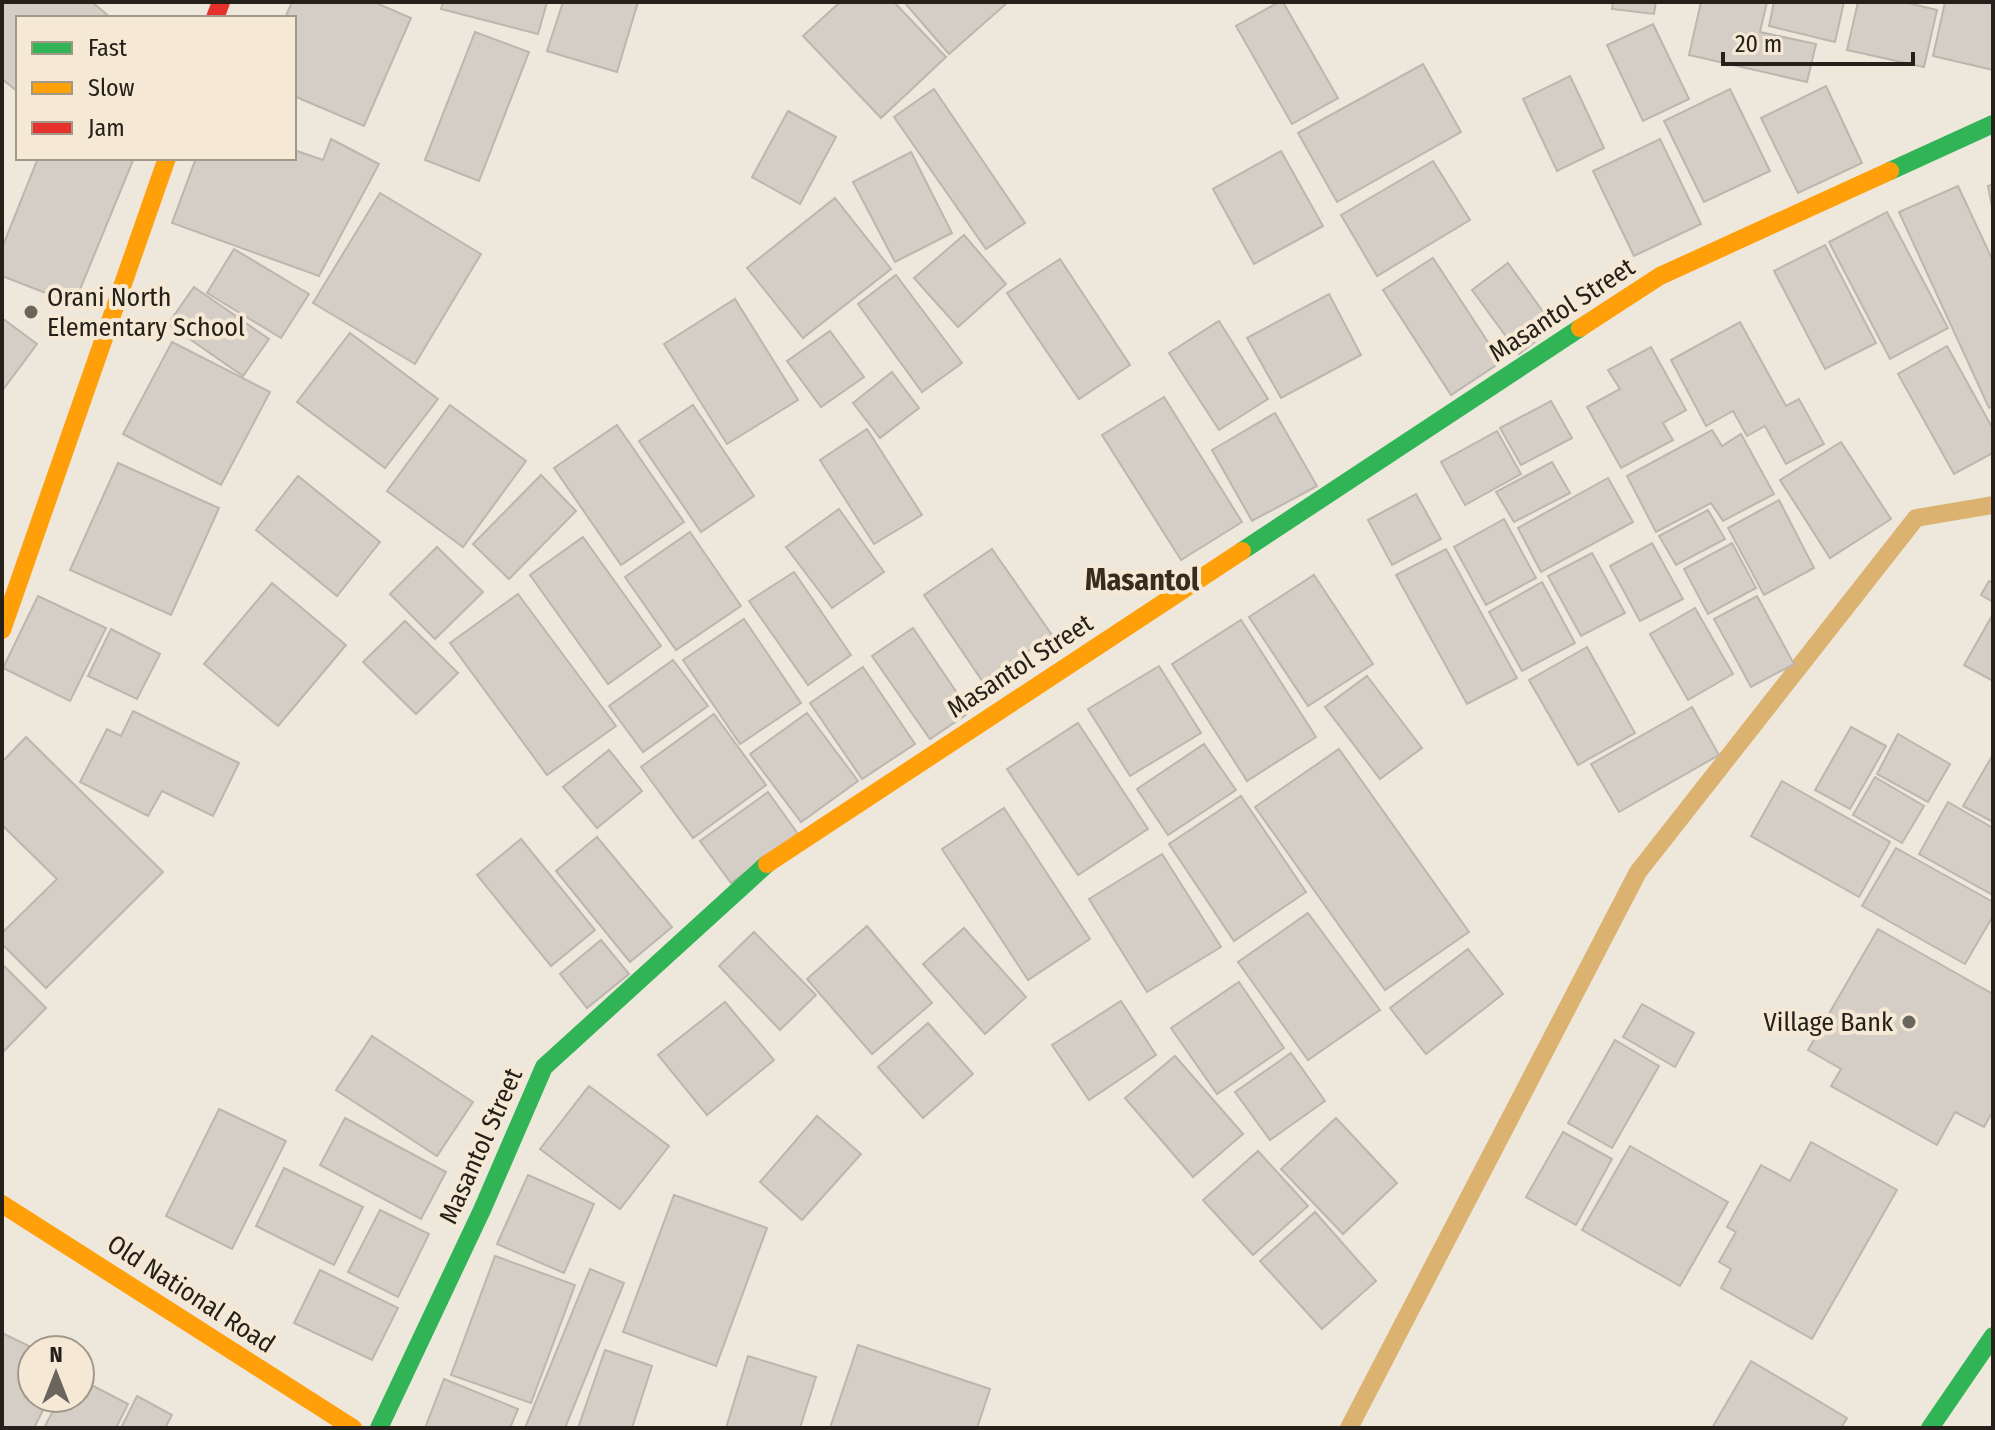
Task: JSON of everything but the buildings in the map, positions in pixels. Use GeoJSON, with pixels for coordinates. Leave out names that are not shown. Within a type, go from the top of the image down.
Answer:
{"type":"FeatureCollection","features":[{"type":"Feature","properties":{"kind":"street","name":"Masantol Street"},"geometry":{"type":"LineString","coordinates":[[379,1428],[482,1210],[544,1067],[752,874],[1660,276],[1993,124]]}},
{"type":"Feature","properties":{"kind":"street"},"geometry":{"type":"LineString","coordinates":[[2,630],[166,160]]}},
{"type":"Feature","properties":{"kind":"street","name":"Old National Road"},"geometry":{"type":"LineString","coordinates":[[2,1204],[353,1428]]}},
{"type":"Feature","properties":{"kind":"street"},"geometry":{"type":"LineString","coordinates":[[1930,1428],[1993,1336]]}},
{"type":"Feature","properties":{"kind":"waterway"},"geometry":{"type":"LineString","coordinates":[[1349,1428],[1638,872],[1916,518],[1993,505]]}},
{"type":"Feature","properties":{"kind":"traffic: fast"},"geometry":{"type":"LineString","coordinates":[[1890,171],[1993,124]]}},
{"type":"Feature","properties":{"kind":"traffic: fast"},"geometry":{"type":"LineString","coordinates":[[1242,551],[1580,328]]}},
{"type":"Feature","properties":{"kind":"traffic: fast"},"geometry":{"type":"LineString","coordinates":[[379,1428],[482,1210],[544,1067],[767,864]]}},
{"type":"Feature","properties":{"kind":"traffic: fast"},"geometry":{"type":"LineString","coordinates":[[1930,1428],[1993,1336]]}},
{"type":"Feature","properties":{"kind":"traffic: slow"},"geometry":{"type":"LineString","coordinates":[[2,630],[166,160]]}},
{"type":"Feature","properties":{"kind":"traffic: slow"},"geometry":{"type":"LineString","coordinates":[[1580,328],[1660,276],[1890,171]]}},
{"type":"Feature","properties":{"kind":"traffic: slow"},"geometry":{"type":"LineString","coordinates":[[767,864],[1242,551]]}},
{"type":"Feature","properties":{"kind":"traffic: slow"},"geometry":{"type":"LineString","coordinates":[[2,1204],[353,1428]]}},
{"type":"Feature","properties":{"kind":"traffic: jam"},"geometry":{"type":"LineString","coordinates":[[216,16],[221,2]]}},
{"type":"Feature","properties":{"kind":"place","name":"Orani North Elementary School"},"geometry":{"type":"Point","coordinates":[31,312]}},
{"type":"Feature","properties":{"kind":"place","name":"Village Bank"},"geometry":{"type":"Point","coordinates":[1909,1022]}},
{"type":"Feature","properties":{"kind":"district","name":"Masantol"},"geometry":{"type":"Point","coordinates":[1142,580]}}]}
